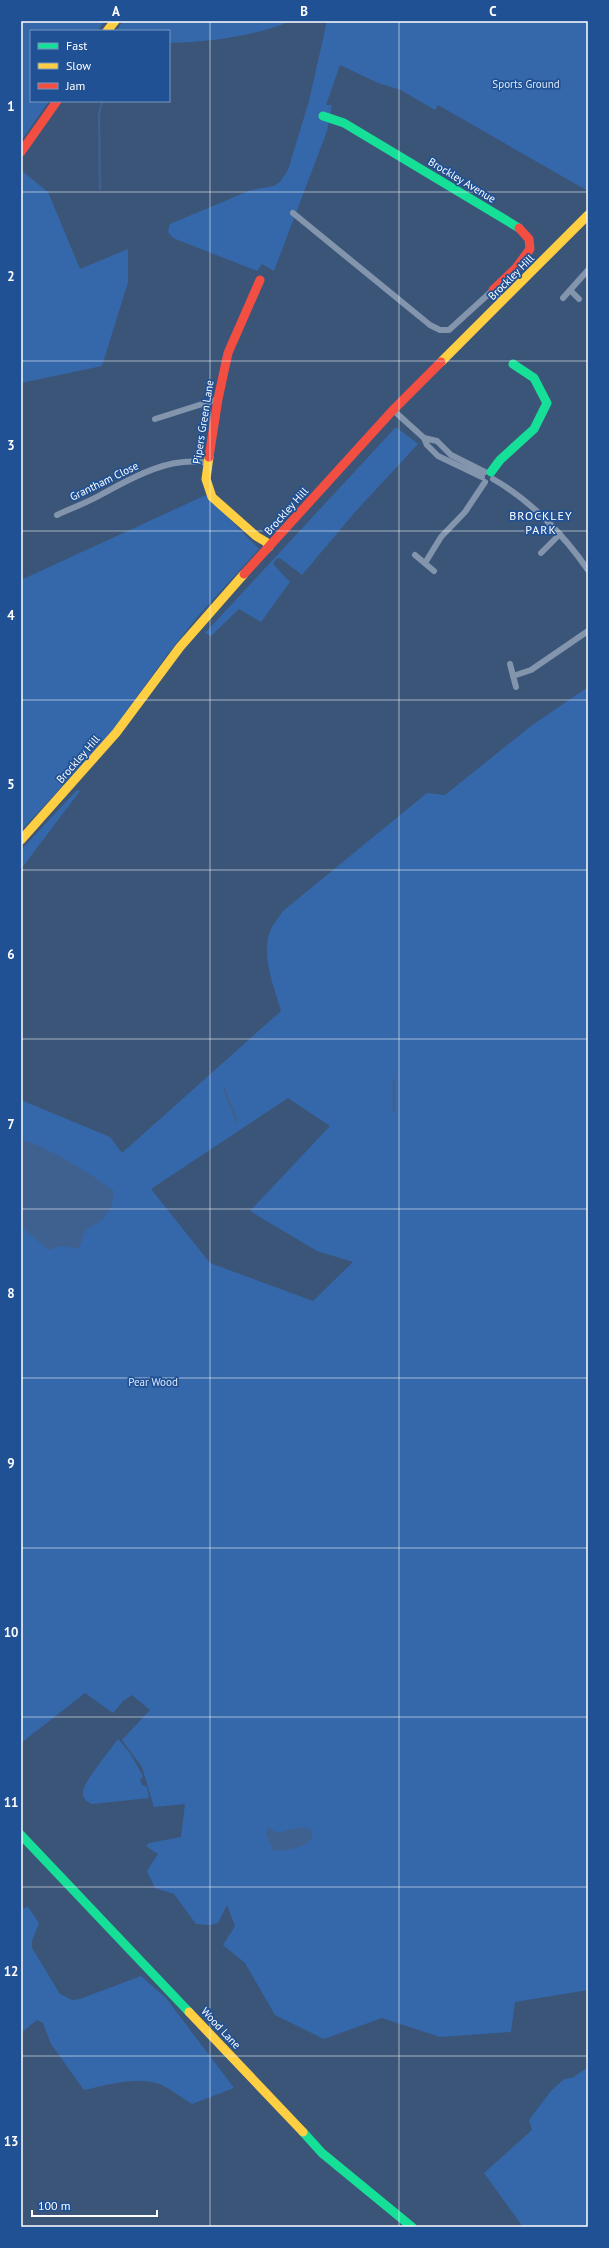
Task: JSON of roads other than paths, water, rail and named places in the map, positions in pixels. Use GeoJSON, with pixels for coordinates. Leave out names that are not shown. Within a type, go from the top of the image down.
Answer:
{"type":"FeatureCollection","features":[{"type":"Feature","properties":{"kind":"main road"},"geometry":{"type":"LineString","coordinates":[[108,30],[115,21]]}},
{"type":"Feature","properties":{"kind":"main road"},"geometry":{"type":"LineString","coordinates":[[21,152],[56,102]]}},
{"type":"Feature","properties":{"kind":"main road","name":"Brockley Avenue"},"geometry":{"type":"LineString","coordinates":[[323,116],[344,123],[519,228],[527,236],[531,244],[530,252],[521,263],[493,290]]}},
{"type":"Feature","properties":{"kind":"main road","name":"Brockley Hill"},"geometry":{"type":"LineString","coordinates":[[21,840],[116,733],[180,647],[393,410],[588,215]]}},
{"type":"Feature","properties":{"kind":"main road","name":"Pipers Green Lane"},"geometry":{"type":"LineString","coordinates":[[260,280],[228,353],[218,399],[206,480],[212,497],[256,536],[266,542],[269,547]]}},
{"type":"Feature","properties":{"kind":"main road"},"geometry":{"type":"LineString","coordinates":[[487,476],[499,459],[523,441],[532,431],[547,403],[534,378],[513,364]]}},
{"type":"Feature","properties":{"kind":"main road","name":"Wood Lane"},"geometry":{"type":"LineString","coordinates":[[21,1835],[322,2153],[412,2227]]}},
{"type":"Feature","properties":{"kind":"street","name":"Brockley Avenue"},"geometry":{"type":"LineString","coordinates":[[293,213],[430,326],[440,330],[449,330],[493,290]]}},
{"type":"Feature","properties":{"kind":"street"},"geometry":{"type":"LineString","coordinates":[[563,298],[588,270]]}},
{"type":"Feature","properties":{"kind":"street"},"geometry":{"type":"LineString","coordinates":[[493,290],[503,301]]}},
{"type":"Feature","properties":{"kind":"street"},"geometry":{"type":"LineString","coordinates":[[570,290],[579,299]]}},
{"type":"Feature","properties":{"kind":"street"},"geometry":{"type":"LineString","coordinates":[[155,419],[218,399]]}},
{"type":"Feature","properties":{"kind":"street"},"geometry":{"type":"LineString","coordinates":[[393,410],[424,438],[427,445],[444,460],[487,476],[510,488],[560,534],[587,566]]}},
{"type":"Feature","properties":{"kind":"street","name":"Grantham Close"},"geometry":{"type":"LineString","coordinates":[[57,515],[103,494],[142,472],[180,463],[198,461],[208,463]]}},
{"type":"Feature","properties":{"kind":"street"},"geometry":{"type":"LineString","coordinates":[[425,563],[441,537],[465,512],[487,476]]}},
{"type":"Feature","properties":{"kind":"street"},"geometry":{"type":"LineString","coordinates":[[541,553],[560,534]]}},
{"type":"Feature","properties":{"kind":"street"},"geometry":{"type":"LineString","coordinates":[[415,555],[434,571]]}},
{"type":"Feature","properties":{"kind":"street"},"geometry":{"type":"LineString","coordinates":[[513,676],[531,670],[588,631]]}},
{"type":"Feature","properties":{"kind":"street"},"geometry":{"type":"LineString","coordinates":[[510,664],[516,687]]}},
{"type":"Feature","properties":{"kind":"waterway"},"geometry":{"type":"LineString","coordinates":[[100,189],[99,115],[102,102]]}},
{"type":"Feature","properties":{"kind":"waterway"},"geometry":{"type":"LineString","coordinates":[[394,1080],[394,1111]]}},
{"type":"Feature","properties":{"kind":"waterway"},"geometry":{"type":"LineString","coordinates":[[224,1089],[237,1121]]}},
{"type":"Feature","properties":{"kind":"district","name":"BROCKLEY PARK"},"geometry":{"type":"Point","coordinates":[541,522]}},
{"type":"Feature","properties":{"kind":"park label","name":"Sports Ground"},"geometry":{"type":"Point","coordinates":[526,84]}},
{"type":"Feature","properties":{"kind":"park label","name":"Pear Wood"},"geometry":{"type":"Point","coordinates":[153,1382]}}]}
